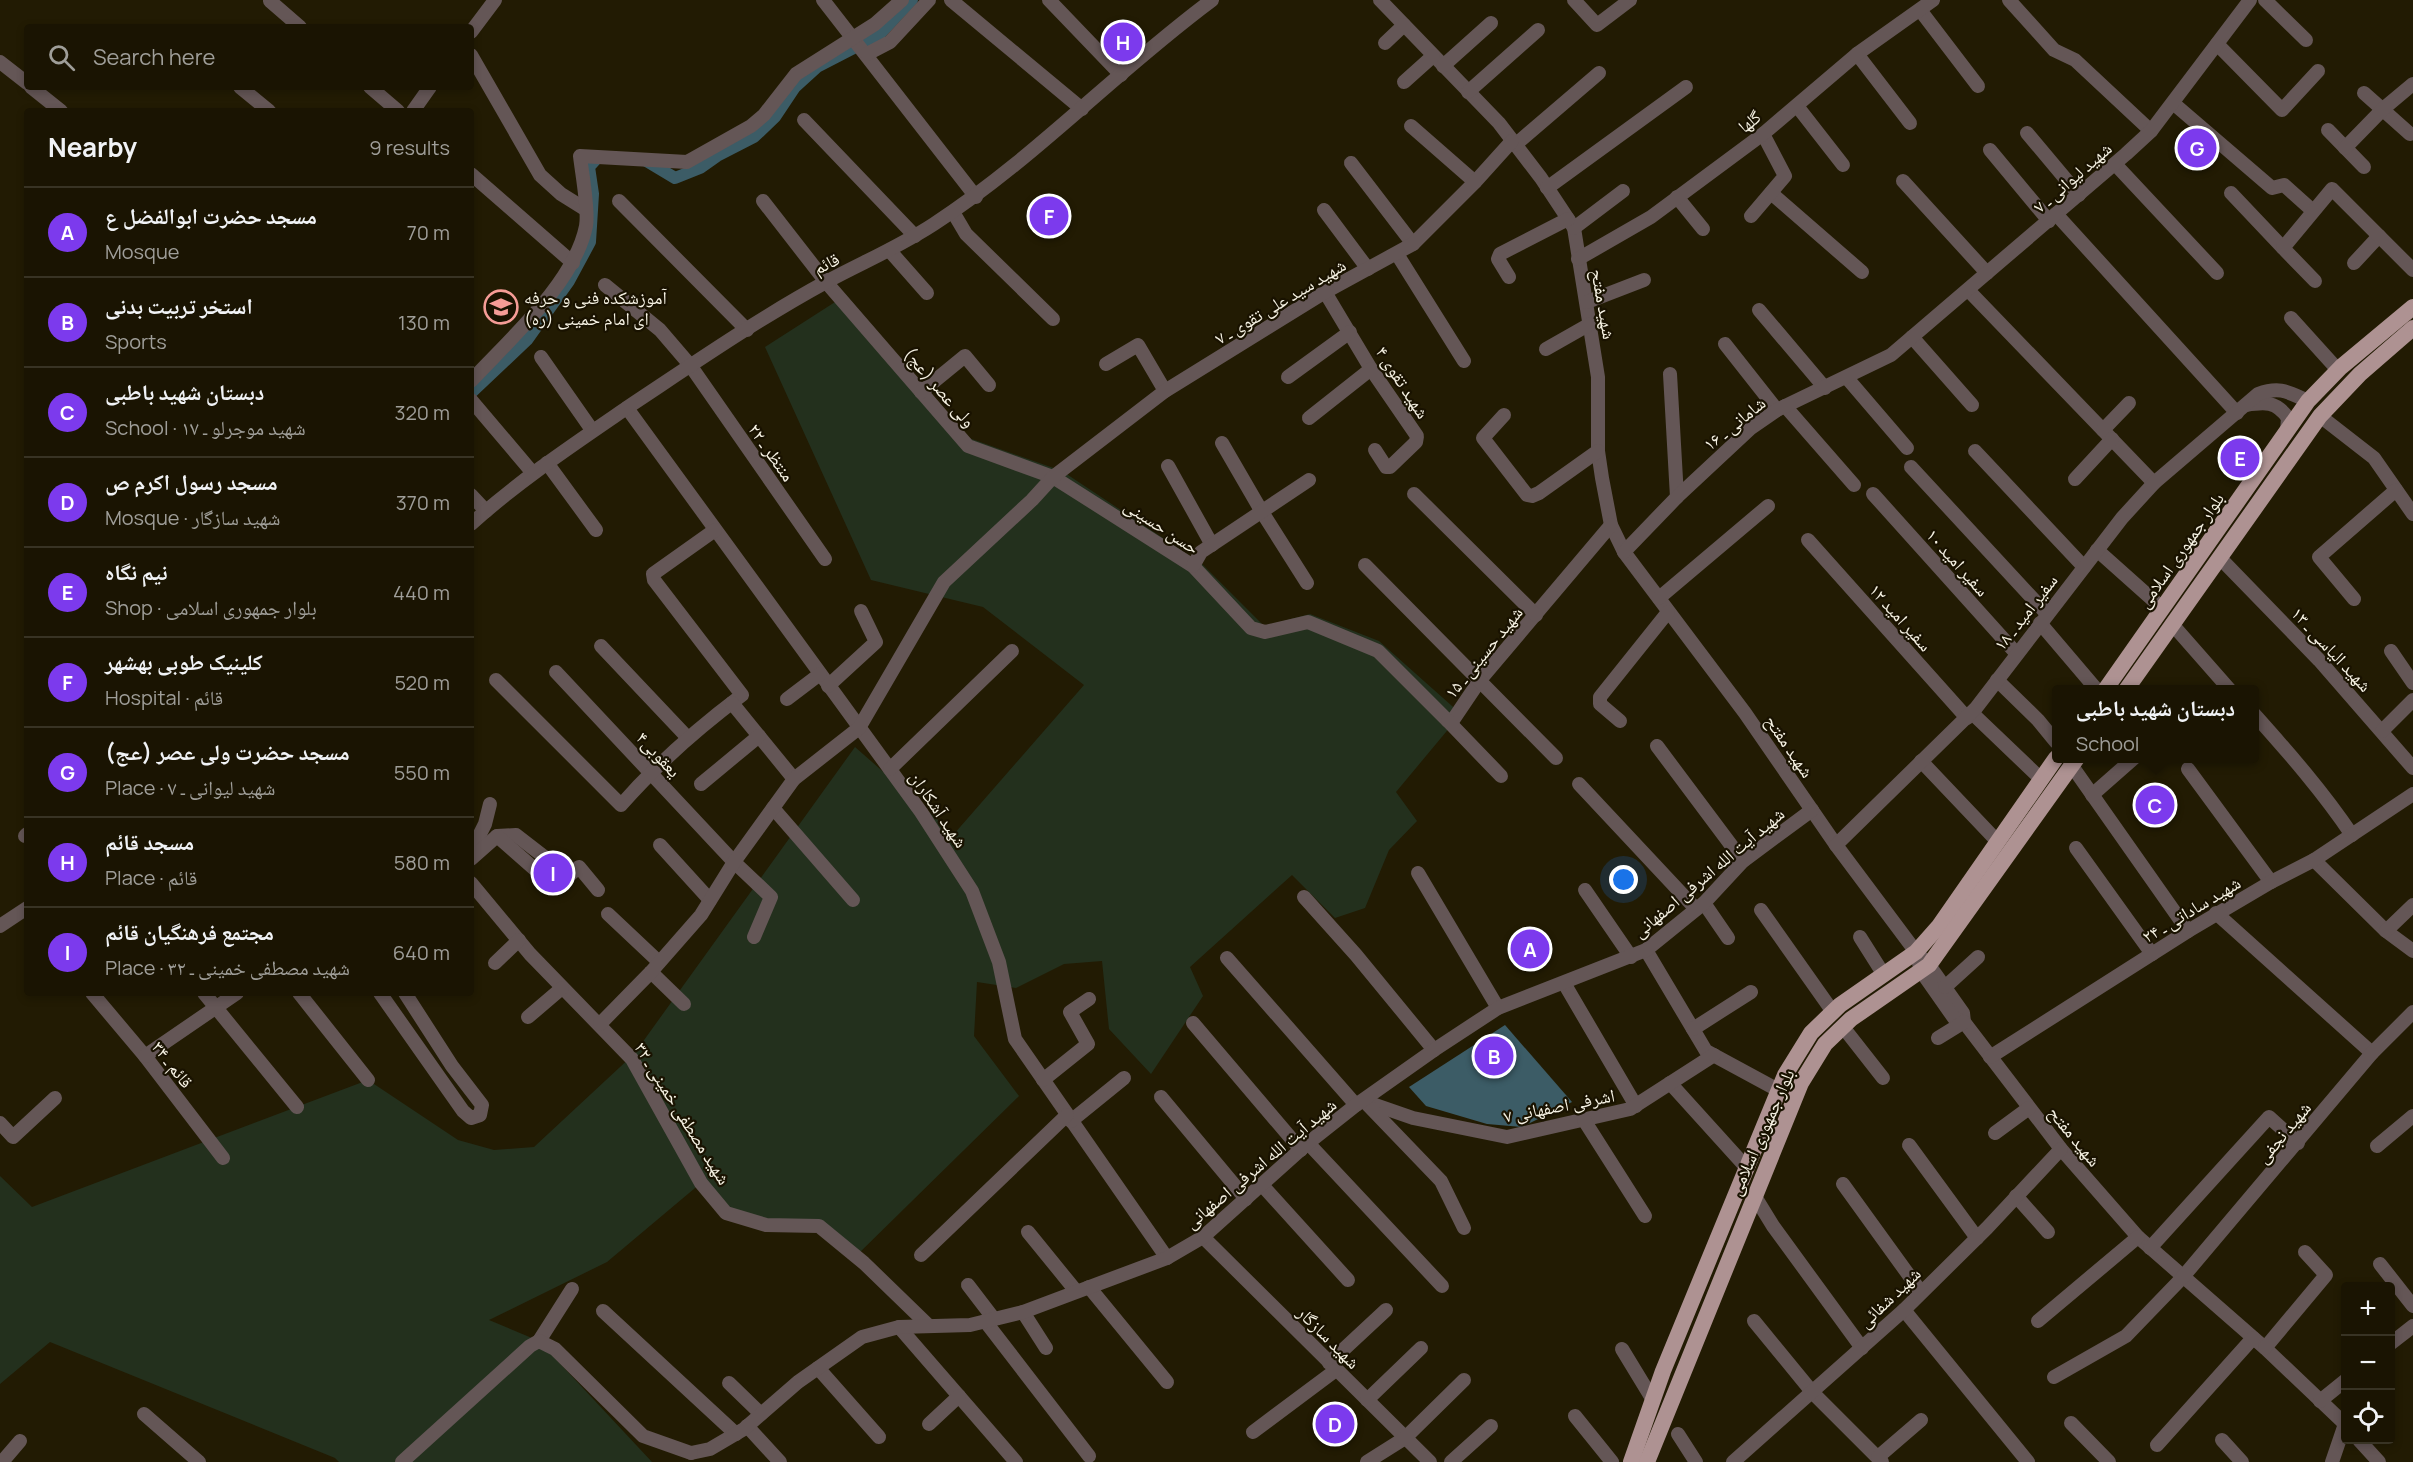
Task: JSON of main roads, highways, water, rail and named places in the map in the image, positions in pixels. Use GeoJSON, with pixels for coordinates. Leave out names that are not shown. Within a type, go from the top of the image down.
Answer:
{"type":"FeatureCollection","features":[{"type":"Feature","properties":{"kind":"main road","name":"بلوار جمهوری اسلامی"},"geometry":{"type":"LineString","coordinates":[[2109,685],[2308,401],[2338,370],[2413,307]]}},
{"type":"Feature","properties":{"kind":"main road","name":"بلوار جمهوری اسلامی"},"geometry":{"type":"LineString","coordinates":[[2129,685],[2320,416],[2360,374],[2413,328]]}},
{"type":"Feature","properties":{"kind":"main road"},"geometry":{"type":"LineString","coordinates":[[2261,466],[2275,478]]}},
{"type":"Feature","properties":{"kind":"main road","name":"بلوار جمهوری اسلامی"},"geometry":{"type":"LineString","coordinates":[[1631,1462],[1663,1371],[1785,1075],[1811,1033],[1833,1012],[1916,952],[1939,926],[2053,763]]}},
{"type":"Feature","properties":{"kind":"main road","name":"بلوار جمهوری اسلامی"},"geometry":{"type":"LineString","coordinates":[[1647,1462],[1679,1378],[1801,1083],[1825,1044],[1843,1027],[1925,968],[2074,763]]}},
{"type":"Feature","properties":{"kind":"main road"},"geometry":{"type":"LineString","coordinates":[[1756,1143],[1772,1150]]}},
{"type":"Feature","properties":{"kind":"main road"},"geometry":{"type":"LineString","coordinates":[[1663,1371],[1679,1378]]}},
{"type":"Feature","properties":{"kind":"water"},"geometry":{"type":"Polygon","coordinates":[[[1505,1025],[1572,1102],[1522,1127],[1487,1124],[1426,1106],[1409,1087],[1505,1025]]]}},
{"type":"Feature","properties":{"kind":"waterway"},"geometry":{"type":"LineString","coordinates":[[645,160],[675,178],[700,168],[717,156],[754,137],[775,117],[795,87],[817,67],[879,35],[912,0]]}},
{"type":"Feature","properties":{"kind":"waterway"},"geometry":{"type":"LineString","coordinates":[[474,390],[527,340],[569,281],[590,242],[593,194],[589,167],[598,157],[604,158]]}},
{"type":"Feature","properties":{"kind":"place","name":"مسجد قائم"},"geometry":{"type":"Point","coordinates":[1123,42]}},
{"type":"Feature","properties":{"kind":"place","name":"مسجد حضرت ولی عصر (عج)"},"geometry":{"type":"Point","coordinates":[2197,148]}},
{"type":"Feature","properties":{"kind":"place","name":"کلینیک طوبی بهشهر"},"geometry":{"type":"Point","coordinates":[1049,216]}},
{"type":"Feature","properties":{"kind":"place","name":"آموزشکده فنی و حرفه ای امام خمینی (ره)"},"geometry":{"type":"Point","coordinates":[501,307]}},
{"type":"Feature","properties":{"kind":"place","name":"نیم نگاه"},"geometry":{"type":"Point","coordinates":[2240,458]}},
{"type":"Feature","properties":{"kind":"place","name":"دبستان شهید باطبی"},"geometry":{"type":"Point","coordinates":[2155,805]}},
{"type":"Feature","properties":{"kind":"place","name":"مجتمع فرهنگیان قائم"},"geometry":{"type":"Point","coordinates":[553,873]}},
{"type":"Feature","properties":{"kind":"place","name":"مسجد حضرت ابوالفضل ع"},"geometry":{"type":"Point","coordinates":[1530,949]}},
{"type":"Feature","properties":{"kind":"place","name":"استخر تربیت بدنی"},"geometry":{"type":"Point","coordinates":[1494,1056]}},
{"type":"Feature","properties":{"kind":"place","name":"مسجد رسول اکرم ص"},"geometry":{"type":"Point","coordinates":[1335,1424]}}]}
